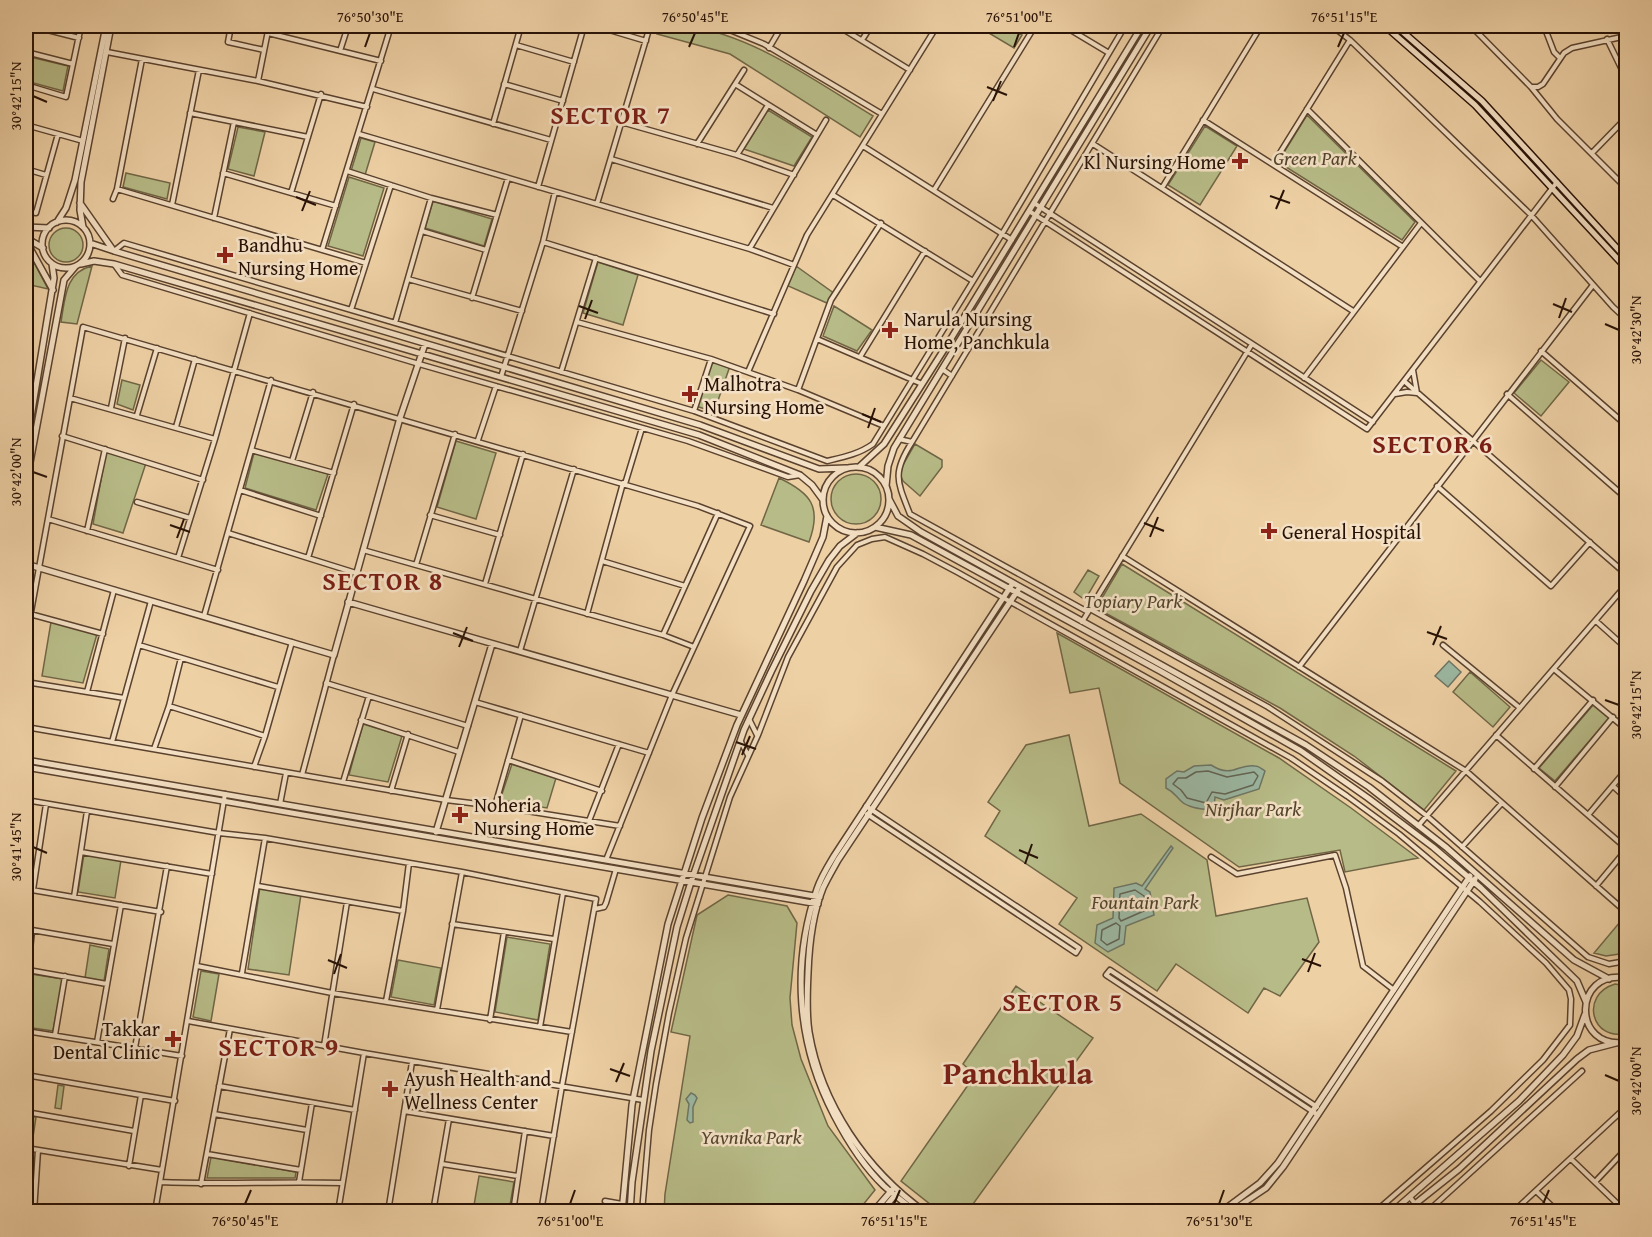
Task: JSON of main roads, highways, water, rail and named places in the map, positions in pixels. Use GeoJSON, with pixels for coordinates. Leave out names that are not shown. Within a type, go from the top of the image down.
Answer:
{"type":"FeatureCollection","features":[{"type":"Feature","properties":{"kind":"water"},"geometry":{"type":"Polygon","coordinates":[[[1449,661],[1461,672],[1448,687],[1435,676],[1449,661]]]}},
{"type":"Feature","properties":{"kind":"water"},"geometry":{"type":"Polygon","coordinates":[[[1211,765],[1225,771],[1258,766],[1265,771],[1259,789],[1224,800],[1215,797],[1214,807],[1211,810],[1187,805],[1166,788],[1166,779],[1177,771],[1184,772],[1194,766],[1211,765]]]}},
{"type":"Feature","properties":{"kind":"water"},"geometry":{"type":"Polygon","coordinates":[[[1171,846],[1173,848],[1145,889],[1150,892],[1154,915],[1126,926],[1124,944],[1108,952],[1095,943],[1097,925],[1113,918],[1114,888],[1136,883],[1142,886],[1171,846]]]}},
{"type":"Feature","properties":{"kind":"water"},"geometry":{"type":"Polygon","coordinates":[[[691,1093],[697,1098],[693,1107],[693,1122],[690,1123],[687,1120],[689,1104],[686,1099],[691,1093]]]}},
{"type":"Feature","properties":{"kind":"place","name":"Kl Nursing Home"},"geometry":{"type":"Point","coordinates":[1240,161]}},
{"type":"Feature","properties":{"kind":"place","name":"Bandhu Nursing Home"},"geometry":{"type":"Point","coordinates":[225,255]}},
{"type":"Feature","properties":{"kind":"place","name":"Narula Nursing Home, Panchkula"},"geometry":{"type":"Point","coordinates":[890,330]}},
{"type":"Feature","properties":{"kind":"place","name":"Malhotra Nursing Home"},"geometry":{"type":"Point","coordinates":[690,394]}},
{"type":"Feature","properties":{"kind":"place","name":"General Hospital"},"geometry":{"type":"Point","coordinates":[1269,531]}},
{"type":"Feature","properties":{"kind":"place","name":"Noheria Nursing Home"},"geometry":{"type":"Point","coordinates":[460,815]}},
{"type":"Feature","properties":{"kind":"place","name":"Takkar Dental Clinic"},"geometry":{"type":"Point","coordinates":[173,1039]}},
{"type":"Feature","properties":{"kind":"place","name":"Ayush Health and Wellness Center"},"geometry":{"type":"Point","coordinates":[390,1089]}},
{"type":"Feature","properties":{"kind":"district","name":"SECTOR 7"},"geometry":{"type":"Point","coordinates":[611,114]}},
{"type":"Feature","properties":{"kind":"district","name":"SECTOR 6"},"geometry":{"type":"Point","coordinates":[1433,443]}},
{"type":"Feature","properties":{"kind":"district","name":"SECTOR 8"},"geometry":{"type":"Point","coordinates":[383,580]}},
{"type":"Feature","properties":{"kind":"district","name":"SECTOR 5"},"geometry":{"type":"Point","coordinates":[1063,1001]}},
{"type":"Feature","properties":{"kind":"district","name":"SECTOR 9"},"geometry":{"type":"Point","coordinates":[279,1046]}},
{"type":"Feature","properties":{"kind":"district","name":"Panchkula"},"geometry":{"type":"Point","coordinates":[1018,1072]}},
{"type":"Feature","properties":{"kind":"park label","name":"Green Park"},"geometry":{"type":"Point","coordinates":[1315,157]}},
{"type":"Feature","properties":{"kind":"park label","name":"Topiary Park"},"geometry":{"type":"Point","coordinates":[1133,600]}},
{"type":"Feature","properties":{"kind":"park label","name":"Nirjhar Park"},"geometry":{"type":"Point","coordinates":[1253,808]}},
{"type":"Feature","properties":{"kind":"park label","name":"Fountain Park"},"geometry":{"type":"Point","coordinates":[1145,901]}},
{"type":"Feature","properties":{"kind":"park label","name":"Yavnika Park"},"geometry":{"type":"Point","coordinates":[751,1136]}}]}
